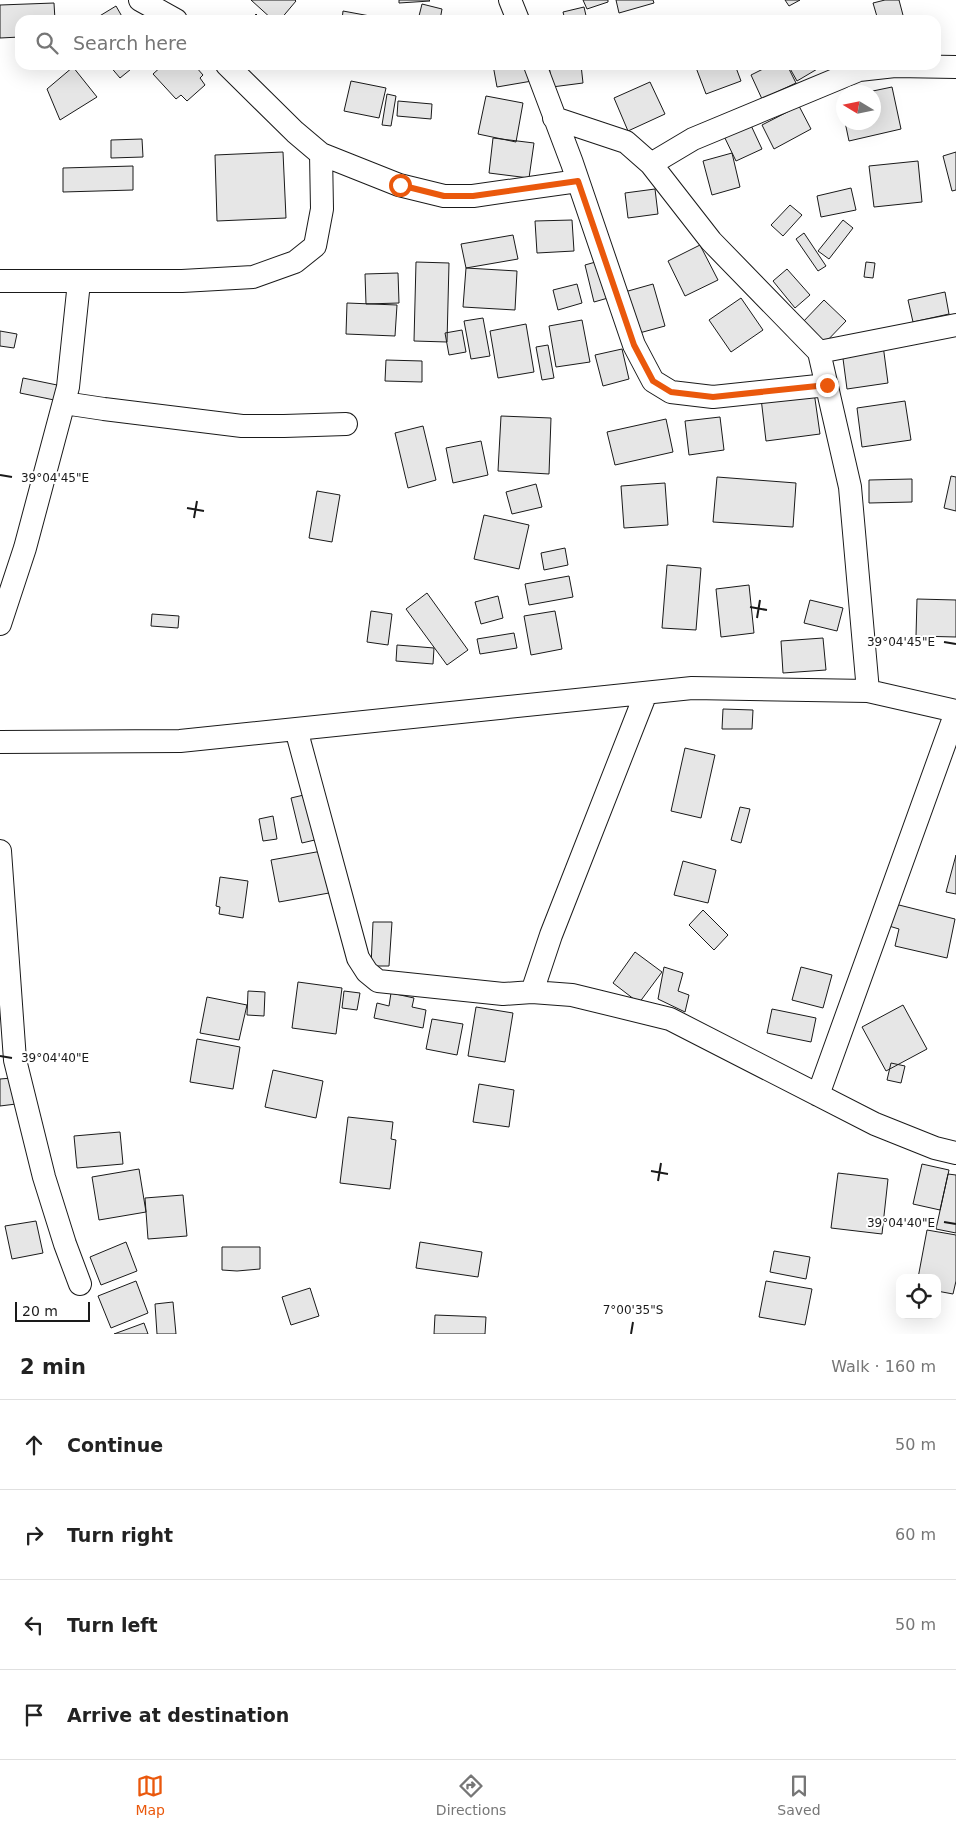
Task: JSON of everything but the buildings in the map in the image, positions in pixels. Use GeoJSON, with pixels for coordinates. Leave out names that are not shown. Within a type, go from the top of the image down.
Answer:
{"type":"FeatureCollection","features":[{"type":"Feature","properties":{"kind":"street"},"geometry":{"type":"LineString","coordinates":[[140,0],[167,15]]}},
{"type":"Feature","properties":{"kind":"street"},"geometry":{"type":"LineString","coordinates":[[941,67],[956,67]]}},
{"type":"Feature","properties":{"kind":"street"},"geometry":{"type":"LineString","coordinates":[[232,70],[295,132],[321,154],[400,185],[444,196],[473,196],[578,181]]}},
{"type":"Feature","properties":{"kind":"street"},"geometry":{"type":"LineString","coordinates":[[536,70],[578,181],[634,345],[653,381],[671,392],[713,397],[827,385]]}},
{"type":"Feature","properties":{"kind":"street"},"geometry":{"type":"LineString","coordinates":[[651,164],[692,139],[859,70]]}},
{"type":"Feature","properties":{"kind":"street"},"geometry":{"type":"LineString","coordinates":[[554,118],[626,142],[651,164],[712,241],[819,352],[850,487],[868,691]]}},
{"type":"Feature","properties":{"kind":"street"},"geometry":{"type":"LineString","coordinates":[[0,281],[182,281],[253,277],[295,262],[315,246],[322,209],[321,154]]}},
{"type":"Feature","properties":{"kind":"street"},"geometry":{"type":"LineString","coordinates":[[0,624],[24,548],[68,387],[79,282]]}},
{"type":"Feature","properties":{"kind":"street"},"geometry":{"type":"LineString","coordinates":[[819,352],[956,325]]}},
{"type":"Feature","properties":{"kind":"street"},"geometry":{"type":"LineString","coordinates":[[64,403],[242,426],[346,424]]}},
{"type":"Feature","properties":{"kind":"street"},"geometry":{"type":"LineString","coordinates":[[0,742],[180,741],[692,688],[868,691],[956,712],[818,1095]]}},
{"type":"Feature","properties":{"kind":"street"},"geometry":{"type":"LineString","coordinates":[[532,992],[551,935],[646,693]]}},
{"type":"Feature","properties":{"kind":"street"},"geometry":{"type":"LineString","coordinates":[[296,729],[358,958],[367,972],[378,981],[503,994],[532,992],[572,995],[670,1019],[874,1124],[935,1148],[956,1153]]}},
{"type":"Feature","properties":{"kind":"street"},"geometry":{"type":"LineString","coordinates":[[0,851],[4,893],[8,1060],[65,1244],[80,1284]]}},
{"type":"Feature","properties":{"kind":"route"},"geometry":{"type":"LineString","coordinates":[[400,185],[444,196],[473,196],[578,181],[634,345],[653,381],[671,392],[713,397],[827,385]]}}]}
